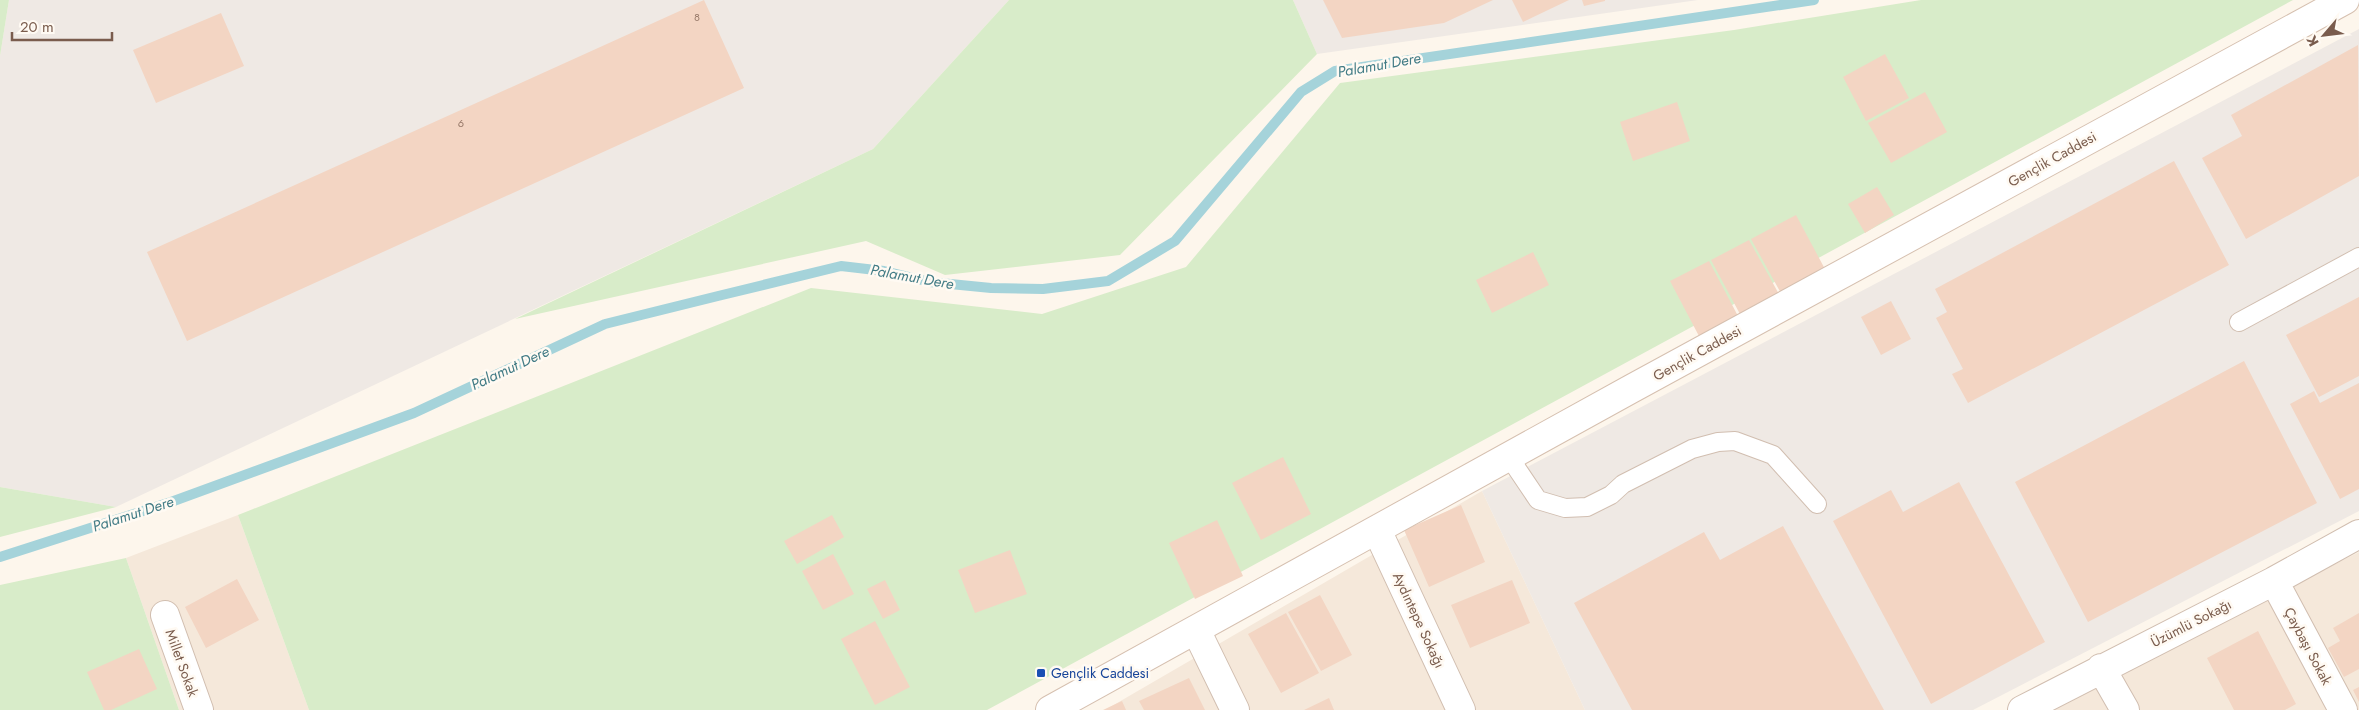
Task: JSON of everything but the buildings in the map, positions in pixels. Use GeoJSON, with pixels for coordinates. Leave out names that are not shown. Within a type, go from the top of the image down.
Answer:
{"type":"FeatureCollection","features":[{"type":"Feature","properties":{"kind":"main road","name":"Gençlik Caddesi"},"geometry":{"type":"LineString","coordinates":[[1050,710],[2345,0]]}},
{"type":"Feature","properties":{"kind":"main road","name":"Aydıntepe Sokağı"},"geometry":{"type":"LineString","coordinates":[[1377,530],[1461,710]]}},
{"type":"Feature","properties":{"kind":"main road","name":"Üzümlü Sokağı"},"geometry":{"type":"LineString","coordinates":[[2022,710],[2274,581],[2359,534]]}},
{"type":"Feature","properties":{"kind":"main road","name":"Çaybaşı Sokak"},"geometry":{"type":"LineString","coordinates":[[2274,581],[2343,710]]}},
{"type":"Feature","properties":{"kind":"main road","name":"Millet Sokak"},"geometry":{"type":"LineString","coordinates":[[165,615],[199,710]]}},
{"type":"Feature","properties":{"kind":"main road"},"geometry":{"type":"LineString","coordinates":[[1196,630],[1235,710]]}},
{"type":"Feature","properties":{"kind":"main road"},"geometry":{"type":"LineString","coordinates":[[2102,668],[2125,710]]}},
{"type":"Feature","properties":{"kind":"lane"},"geometry":{"type":"LineString","coordinates":[[2239,322],[2359,257]]}},
{"type":"Feature","properties":{"kind":"lane"},"geometry":{"type":"LineString","coordinates":[[1509,457],[1538,500],[1564,508],[1587,507],[1611,495],[1622,484],[1692,449],[1718,442],[1735,441],[1772,455],[1816,504]]}},
{"type":"Feature","properties":{"kind":"shaded area"},"geometry":{"type":"Polygon","coordinates":[[[9,0],[1009,0],[873,149],[116,507],[0,487],[0,56],[9,0]]]}},
{"type":"Feature","properties":{"kind":"shaded area"},"geometry":{"type":"Polygon","coordinates":[[[1293,0],[1698,0],[1317,54],[1293,0]]]}},
{"type":"Feature","properties":{"kind":"shaded area"},"geometry":{"type":"Polygon","coordinates":[[[2359,29],[2359,511],[1973,710],[1585,710],[1482,491],[2359,29]]]}},
{"type":"Feature","properties":{"kind":"shaded area"},"geometry":{"type":"Polygon","coordinates":[[[1482,491],[1585,710],[1105,710],[1482,491]]]}},
{"type":"Feature","properties":{"kind":"shaded area"},"geometry":{"type":"Polygon","coordinates":[[[238,515],[309,710],[179,710],[126,558],[238,515]]]}},
{"type":"Feature","properties":{"kind":"shaded area"},"geometry":{"type":"Polygon","coordinates":[[[2359,552],[2359,710],[2045,710],[2359,552]]]}},
{"type":"Feature","properties":{"kind":"green space"},"geometry":{"type":"Polygon","coordinates":[[[0,0],[9,0],[0,56],[0,0]]]}},
{"type":"Feature","properties":{"kind":"green space"},"geometry":{"type":"Polygon","coordinates":[[[1009,0],[1293,0],[1317,54],[1120,255],[945,275],[866,241],[515,319],[873,149],[1009,0]]]}},
{"type":"Feature","properties":{"kind":"green space"},"geometry":{"type":"Polygon","coordinates":[[[1921,0],[2293,0],[987,710],[309,710],[238,515],[811,288],[1042,314],[1186,267],[1340,83],[1734,30],[1921,0]]]}},
{"type":"Feature","properties":{"kind":"green space"},"geometry":{"type":"Polygon","coordinates":[[[0,487],[116,507],[0,537],[0,487]]]}},
{"type":"Feature","properties":{"kind":"green space"},"geometry":{"type":"Polygon","coordinates":[[[126,558],[179,710],[0,710],[0,585],[126,558]]]}},
{"type":"Feature","properties":{"kind":"waterway","name":"Palamut Dere"},"geometry":{"type":"LineString","coordinates":[[0,557],[171,502],[414,413],[605,324],[841,266],[884,271],[930,282],[991,288],[1043,289],[1108,281],[1175,241],[1301,92],[1335,71],[1814,0]]}},
{"type":"Feature","properties":{"kind":"place","name":"Gençlik Caddesi"},"geometry":{"type":"Point","coordinates":[1041,673]}}]}
